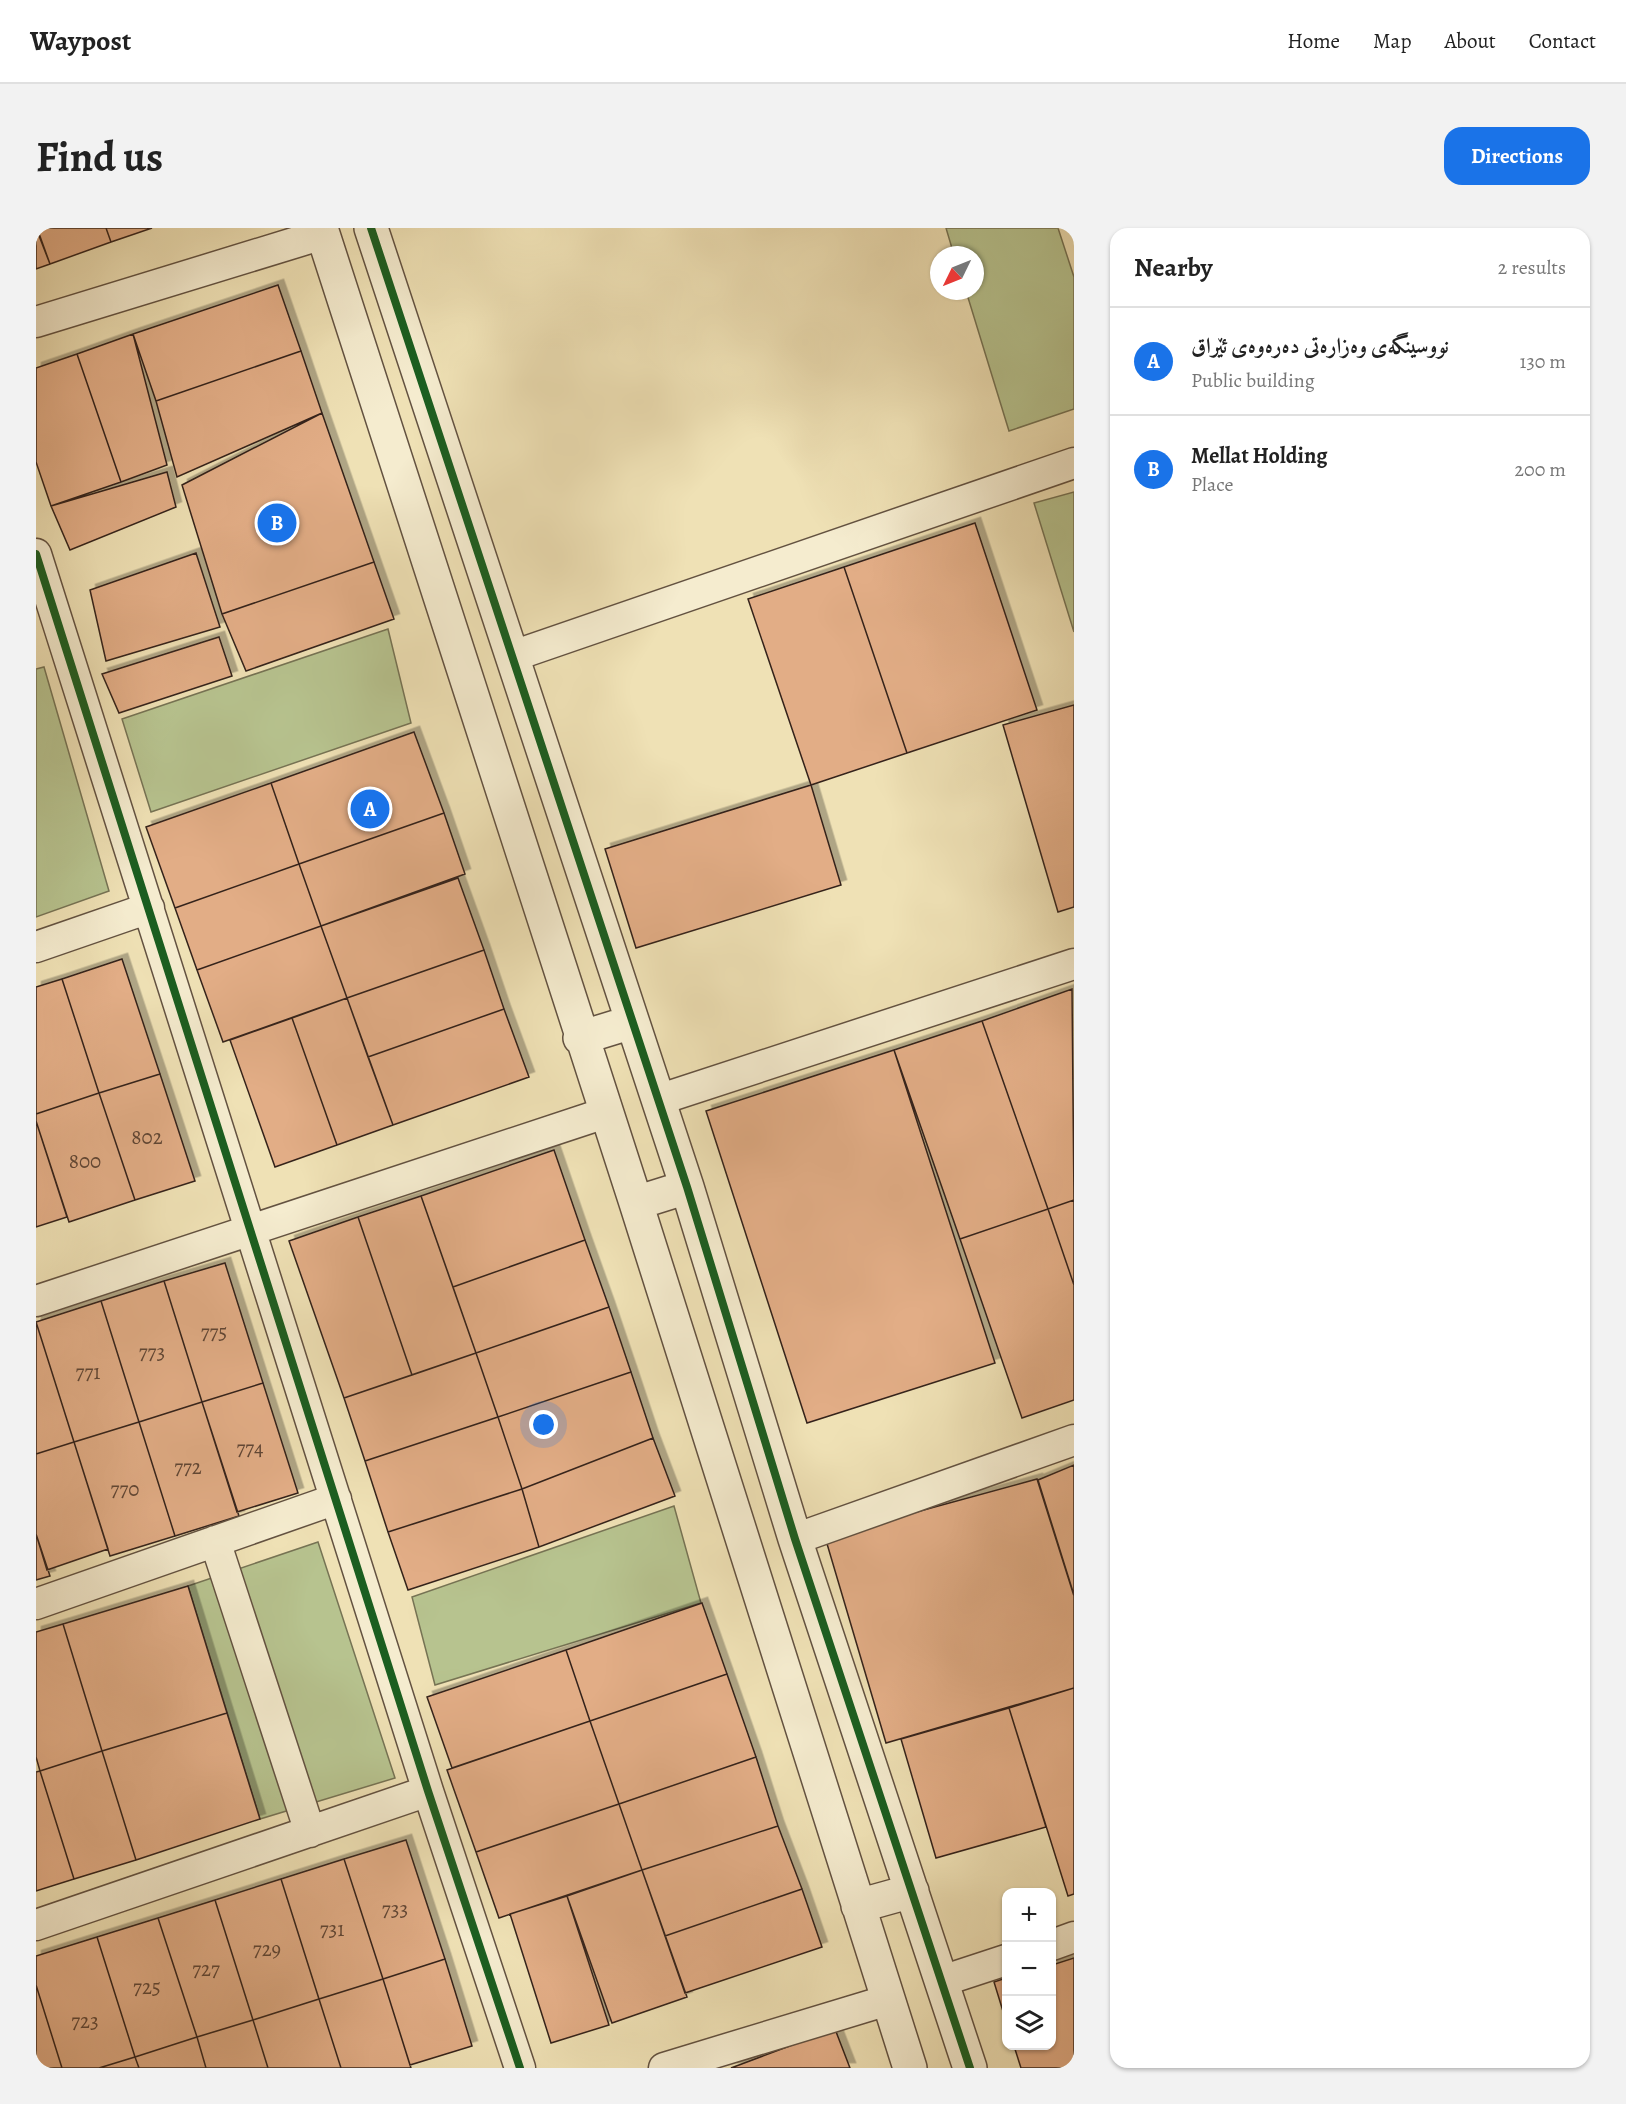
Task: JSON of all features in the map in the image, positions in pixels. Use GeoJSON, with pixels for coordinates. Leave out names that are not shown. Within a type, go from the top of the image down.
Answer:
{"type":"FeatureCollection","features":[{"type":"Feature","properties":{"kind":"street"},"geometry":{"type":"LineString","coordinates":[[371,228],[687,1187],[795,1539],[970,2068]]}},
{"type":"Feature","properties":{"kind":"street"},"geometry":{"type":"LineString","coordinates":[[36,322],[322,231],[580,1038],[636,1203],[909,2068]]}},
{"type":"Feature","properties":{"kind":"street"},"geometry":{"type":"LineString","coordinates":[[361,351],[408,338]]}},
{"type":"Feature","properties":{"kind":"street"},"geometry":{"type":"LineString","coordinates":[[513,656],[1074,463]]}},
{"type":"Feature","properties":{"kind":"street"},"geometry":{"type":"LineString","coordinates":[[36,554],[47,620],[150,908],[428,1791],[520,2068]]}},
{"type":"Feature","properties":{"kind":"street"},"geometry":{"type":"LineString","coordinates":[[36,947],[150,908]]}},
{"type":"Feature","properties":{"kind":"street"},"geometry":{"type":"LineString","coordinates":[[658,1100],[1074,964]]}},
{"type":"Feature","properties":{"kind":"street"},"geometry":{"type":"LineString","coordinates":[[580,1038],[632,1022]]}},
{"type":"Feature","properties":{"kind":"street"},"geometry":{"type":"LineString","coordinates":[[36,1301],[251,1232],[605,1113]]}},
{"type":"Feature","properties":{"kind":"street"},"geometry":{"type":"LineString","coordinates":[[636,1203],[687,1187]]}},
{"type":"Feature","properties":{"kind":"street"},"geometry":{"type":"LineString","coordinates":[[795,1539],[1074,1440]]}},
{"type":"Feature","properties":{"kind":"street"},"geometry":{"type":"LineString","coordinates":[[36,1604],[336,1499]]}},
{"type":"Feature","properties":{"kind":"street"},"geometry":{"type":"LineString","coordinates":[[215,1541],[310,1832]]}},
{"type":"Feature","properties":{"kind":"street"},"geometry":{"type":"LineString","coordinates":[[36,1925],[428,1791]]}},
{"type":"Feature","properties":{"kind":"street"},"geometry":{"type":"LineString","coordinates":[[858,1906],[912,1891]]}},
{"type":"Feature","properties":{"kind":"street"},"geometry":{"type":"LineString","coordinates":[[1056,1944],[1074,1937]]}},
{"type":"Feature","properties":{"kind":"street"},"geometry":{"type":"LineString","coordinates":[[942,1981],[1002,1961]]}},
{"type":"Feature","properties":{"kind":"street"},"geometry":{"type":"LineString","coordinates":[[664,2068],[888,2000]]}},
{"type":"Feature","properties":{"kind":"green space"},"geometry":{"type":"Polygon","coordinates":[[[946,228],[1058,228],[1074,277],[1074,409],[1009,431],[969,300],[984,300],[984,246],[951,246],[946,228]]]}},
{"type":"Feature","properties":{"kind":"green space"},"geometry":{"type":"Polygon","coordinates":[[[1074,492],[1074,632],[1034,503],[1074,492]]]}},
{"type":"Feature","properties":{"kind":"green space"},"geometry":{"type":"Polygon","coordinates":[[[388,629],[411,723],[151,812],[122,719],[388,629]]]}},
{"type":"Feature","properties":{"kind":"green space"},"geometry":{"type":"Polygon","coordinates":[[[44,667],[109,891],[36,917],[36,669],[44,667]]]}},
{"type":"Feature","properties":{"kind":"green space"},"geometry":{"type":"Polygon","coordinates":[[[674,1506],[701,1603],[435,1685],[412,1597],[674,1506]]]}},
{"type":"Feature","properties":{"kind":"green space"},"geometry":{"type":"Polygon","coordinates":[[[318,1542],[395,1778],[260,1819],[188,1586],[318,1542]]]}},
{"type":"Feature","properties":{"kind":"building"},"geometry":{"type":"Polygon","coordinates":[[[36,228],[50,264],[36,269],[36,228]]]}},
{"type":"Feature","properties":{"kind":"building"},"geometry":{"type":"Polygon","coordinates":[[[37,228],[106,228],[111,242],[50,264],[37,228]]]}},
{"type":"Feature","properties":{"kind":"building"},"geometry":{"type":"Polygon","coordinates":[[[106,228],[152,228],[111,242],[106,228]]]}},
{"type":"Feature","properties":{"kind":"building"},"geometry":{"type":"Polygon","coordinates":[[[278,285],[301,351],[156,401],[133,334],[278,285]]]}},
{"type":"Feature","properties":{"kind":"building"},"geometry":{"type":"Polygon","coordinates":[[[133,334],[167,465],[121,482],[77,354],[133,334]]]}},
{"type":"Feature","properties":{"kind":"building"},"geometry":{"type":"Polygon","coordinates":[[[301,351],[322,413],[177,477],[156,401],[301,351]]]}},
{"type":"Feature","properties":{"kind":"building"},"geometry":{"type":"Polygon","coordinates":[[[77,354],[121,482],[51,506],[36,462],[36,368],[77,354]]]}},
{"type":"Feature","properties":{"kind":"building"},"geometry":{"type":"Polygon","coordinates":[[[322,413],[374,562],[222,614],[182,485],[322,413]]]}},
{"type":"Feature","properties":{"kind":"building"},"geometry":{"type":"Polygon","coordinates":[[[167,472],[176,507],[70,550],[51,506],[167,472]]]}},
{"type":"Feature","properties":{"kind":"building"},"geometry":{"type":"Polygon","coordinates":[[[975,523],[1037,710],[907,753],[844,567],[975,523]]]}},
{"type":"Feature","properties":{"kind":"building"},"geometry":{"type":"Polygon","coordinates":[[[196,553],[220,627],[106,661],[90,590],[196,553]]]}},
{"type":"Feature","properties":{"kind":"building"},"geometry":{"type":"Polygon","coordinates":[[[374,562],[394,619],[246,671],[222,614],[374,562]]]}},
{"type":"Feature","properties":{"kind":"building"},"geometry":{"type":"Polygon","coordinates":[[[844,567],[907,753],[811,785],[748,599],[844,567]]]}},
{"type":"Feature","properties":{"kind":"building"},"geometry":{"type":"Polygon","coordinates":[[[219,637],[232,676],[119,713],[102,674],[219,637]]]}},
{"type":"Feature","properties":{"kind":"building"},"geometry":{"type":"Polygon","coordinates":[[[1074,705],[1074,907],[1058,912],[1003,725],[1074,705]]]}},
{"type":"Feature","properties":{"kind":"building"},"geometry":{"type":"Polygon","coordinates":[[[414,732],[444,813],[299,864],[271,783],[414,732]]]}},
{"type":"Feature","properties":{"kind":"building"},"geometry":{"type":"Polygon","coordinates":[[[271,783],[299,864],[175,908],[146,827],[271,783]]]}},
{"type":"Feature","properties":{"kind":"building"},"geometry":{"type":"Polygon","coordinates":[[[811,785],[841,885],[636,948],[605,849],[811,785]]]}},
{"type":"Feature","properties":{"kind":"building"},"geometry":{"type":"Polygon","coordinates":[[[444,813],[465,874],[321,926],[299,864],[444,813]]]}},
{"type":"Feature","properties":{"kind":"building"},"geometry":{"type":"Polygon","coordinates":[[[299,864],[321,926],[197,970],[175,908],[299,864]]]}},
{"type":"Feature","properties":{"kind":"building"},"geometry":{"type":"Polygon","coordinates":[[[458,878],[484,950],[347,998],[321,926],[458,878]]]}},
{"type":"Feature","properties":{"kind":"building"},"geometry":{"type":"Polygon","coordinates":[[[321,926],[347,998],[223,1042],[197,970],[321,926]]]}},
{"type":"Feature","properties":{"kind":"building"},"geometry":{"type":"Polygon","coordinates":[[[484,950],[504,1009],[368,1057],[347,998],[484,950]]]}},
{"type":"Feature","properties":{"kind":"building"},"geometry":{"type":"Polygon","coordinates":[[[122,959],[160,1074],[99,1093],[62,979],[122,959]]]}},
{"type":"Feature","properties":{"kind":"building"},"geometry":{"type":"Polygon","coordinates":[[[62,979],[99,1093],[36,1114],[36,987],[62,979]]]}},
{"type":"Feature","properties":{"kind":"building"},"geometry":{"type":"Polygon","coordinates":[[[1072,989],[1074,1200],[1048,1209],[982,1021],[1072,989]]]}},
{"type":"Feature","properties":{"kind":"building"},"geometry":{"type":"Polygon","coordinates":[[[347,998],[393,1125],[337,1145],[292,1018],[347,998]]]}},
{"type":"Feature","properties":{"kind":"building"},"geometry":{"type":"Polygon","coordinates":[[[504,1009],[529,1077],[393,1125],[368,1057],[504,1009]]]}},
{"type":"Feature","properties":{"kind":"building"},"geometry":{"type":"Polygon","coordinates":[[[292,1018],[337,1145],[275,1167],[230,1040],[292,1018]]]}},
{"type":"Feature","properties":{"kind":"building"},"geometry":{"type":"Polygon","coordinates":[[[982,1021],[1048,1209],[960,1239],[894,1050],[982,1021]]]}},
{"type":"Feature","properties":{"kind":"building"},"geometry":{"type":"Polygon","coordinates":[[[894,1050],[995,1363],[807,1423],[706,1111],[894,1050]]]}},
{"type":"Feature","properties":{"kind":"building"},"geometry":{"type":"Polygon","coordinates":[[[160,1074],[195,1181],[135,1200],[99,1093],[160,1074]]]}},
{"type":"Feature","properties":{"kind":"building"},"geometry":{"type":"Polygon","coordinates":[[[99,1093],[135,1200],[69,1222],[36,1121],[36,1114],[99,1093]]]}},
{"type":"Feature","properties":{"kind":"building"},"geometry":{"type":"Polygon","coordinates":[[[36,1121],[67,1217],[36,1227],[36,1121]]]}},
{"type":"Feature","properties":{"kind":"building"},"geometry":{"type":"Polygon","coordinates":[[[554,1150],[585,1240],[453,1287],[421,1196],[554,1150]]]}},
{"type":"Feature","properties":{"kind":"building"},"geometry":{"type":"Polygon","coordinates":[[[421,1196],[476,1353],[412,1375],[358,1217],[421,1196]]]}},
{"type":"Feature","properties":{"kind":"building"},"geometry":{"type":"Polygon","coordinates":[[[1074,1200],[1074,1285],[1048,1209],[1074,1200]]]}},
{"type":"Feature","properties":{"kind":"building"},"geometry":{"type":"Polygon","coordinates":[[[1048,1209],[1074,1285],[1074,1400],[1022,1418],[960,1239],[1048,1209]]]}},
{"type":"Feature","properties":{"kind":"building"},"geometry":{"type":"Polygon","coordinates":[[[358,1217],[412,1375],[344,1398],[289,1241],[358,1217]]]}},
{"type":"Feature","properties":{"kind":"building"},"geometry":{"type":"Polygon","coordinates":[[[585,1240],[609,1307],[476,1353],[453,1287],[585,1240]]]}},
{"type":"Feature","properties":{"kind":"building"},"geometry":{"type":"Polygon","coordinates":[[[225,1263],[263,1383],[202,1402],[164,1281],[225,1263]]]}},
{"type":"Feature","properties":{"kind":"building"},"geometry":{"type":"Polygon","coordinates":[[[164,1281],[202,1402],[139,1422],[101,1301],[164,1281]]]}},
{"type":"Feature","properties":{"kind":"building"},"geometry":{"type":"Polygon","coordinates":[[[101,1301],[139,1422],[74,1442],[36,1322],[101,1301]]]}},
{"type":"Feature","properties":{"kind":"building"},"geometry":{"type":"Polygon","coordinates":[[[609,1307],[631,1372],[498,1417],[476,1353],[609,1307]]]}},
{"type":"Feature","properties":{"kind":"building"},"geometry":{"type":"Polygon","coordinates":[[[36,1322],[74,1442],[36,1454],[36,1322]]]}},
{"type":"Feature","properties":{"kind":"building"},"geometry":{"type":"Polygon","coordinates":[[[476,1353],[498,1417],[365,1461],[344,1398],[476,1353]]]}},
{"type":"Feature","properties":{"kind":"building"},"geometry":{"type":"Polygon","coordinates":[[[631,1372],[653,1438],[522,1489],[498,1417],[631,1372]]]}},
{"type":"Feature","properties":{"kind":"building"},"geometry":{"type":"Polygon","coordinates":[[[263,1383],[298,1493],[237,1512],[202,1402],[263,1383]]]}},
{"type":"Feature","properties":{"kind":"building"},"geometry":{"type":"Polygon","coordinates":[[[202,1402],[239,1516],[175,1536],[139,1422],[202,1402]]]}},
{"type":"Feature","properties":{"kind":"building"},"geometry":{"type":"Polygon","coordinates":[[[498,1417],[522,1489],[388,1532],[365,1461],[498,1417]]]}},
{"type":"Feature","properties":{"kind":"building"},"geometry":{"type":"Polygon","coordinates":[[[139,1422],[175,1536],[110,1556],[74,1442],[139,1422]]]}},
{"type":"Feature","properties":{"kind":"building"},"geometry":{"type":"Polygon","coordinates":[[[653,1438],[675,1496],[539,1547],[522,1489],[653,1438]]]}},
{"type":"Feature","properties":{"kind":"building"},"geometry":{"type":"Polygon","coordinates":[[[74,1442],[108,1549],[47,1570],[36,1534],[36,1454],[74,1442]]]}},
{"type":"Feature","properties":{"kind":"building"},"geometry":{"type":"Polygon","coordinates":[[[1074,1465],[1074,1595],[1038,1480],[1074,1465]]]}},
{"type":"Feature","properties":{"kind":"building"},"geometry":{"type":"Polygon","coordinates":[[[1037,1479],[1074,1596],[1074,1688],[886,1743],[825,1537],[1037,1479]]]}},
{"type":"Feature","properties":{"kind":"building"},"geometry":{"type":"Polygon","coordinates":[[[522,1489],[539,1547],[408,1590],[388,1532],[522,1489]]]}},
{"type":"Feature","properties":{"kind":"building"},"geometry":{"type":"Polygon","coordinates":[[[36,1534],[50,1576],[36,1580],[36,1534]]]}},
{"type":"Feature","properties":{"kind":"building"},"geometry":{"type":"Polygon","coordinates":[[[188,1586],[227,1713],[102,1751],[63,1624],[188,1586]]]}},
{"type":"Feature","properties":{"kind":"building"},"geometry":{"type":"Polygon","coordinates":[[[702,1603],[727,1674],[590,1721],[566,1650],[702,1603]]]}},
{"type":"Feature","properties":{"kind":"building"},"geometry":{"type":"Polygon","coordinates":[[[63,1624],[102,1751],[40,1771],[36,1757],[36,1632],[63,1624]]]}},
{"type":"Feature","properties":{"kind":"building"},"geometry":{"type":"Polygon","coordinates":[[[566,1650],[590,1721],[452,1768],[427,1697],[566,1650]]]}},
{"type":"Feature","properties":{"kind":"building"},"geometry":{"type":"Polygon","coordinates":[[[727,1674],[756,1757],[619,1804],[590,1721],[727,1674]]]}},
{"type":"Feature","properties":{"kind":"building"},"geometry":{"type":"Polygon","coordinates":[[[1074,1688],[1074,1894],[1068,1896],[1009,1708],[1074,1688]]]}},
{"type":"Feature","properties":{"kind":"building"},"geometry":{"type":"Polygon","coordinates":[[[1009,1708],[1046,1827],[936,1858],[901,1739],[1009,1708]]]}},
{"type":"Feature","properties":{"kind":"building"},"geometry":{"type":"Polygon","coordinates":[[[227,1713],[260,1819],[136,1860],[102,1751],[227,1713]]]}},
{"type":"Feature","properties":{"kind":"building"},"geometry":{"type":"Polygon","coordinates":[[[590,1721],[619,1804],[476,1852],[447,1770],[590,1721]]]}},
{"type":"Feature","properties":{"kind":"building"},"geometry":{"type":"Polygon","coordinates":[[[102,1751],[136,1860],[74,1879],[40,1771],[102,1751]]]}},
{"type":"Feature","properties":{"kind":"building"},"geometry":{"type":"Polygon","coordinates":[[[756,1757],[778,1826],[642,1870],[619,1804],[756,1757]]]}},
{"type":"Feature","properties":{"kind":"building"},"geometry":{"type":"Polygon","coordinates":[[[40,1771],[74,1879],[36,1891],[36,1772],[40,1771]]]}},
{"type":"Feature","properties":{"kind":"building"},"geometry":{"type":"Polygon","coordinates":[[[619,1804],[642,1870],[499,1918],[476,1852],[619,1804]]]}},
{"type":"Feature","properties":{"kind":"building"},"geometry":{"type":"Polygon","coordinates":[[[778,1826],[802,1889],[665,1936],[642,1870],[778,1826]]]}},
{"type":"Feature","properties":{"kind":"building"},"geometry":{"type":"Polygon","coordinates":[[[406,1840],[445,1959],[383,1979],[344,1859],[406,1840]]]}},
{"type":"Feature","properties":{"kind":"building"},"geometry":{"type":"Polygon","coordinates":[[[344,1859],[383,1979],[319,1999],[281,1879],[344,1859]]]}},
{"type":"Feature","properties":{"kind":"building"},"geometry":{"type":"Polygon","coordinates":[[[642,1870],[687,1997],[612,2023],[567,1896],[642,1870]]]}},
{"type":"Feature","properties":{"kind":"building"},"geometry":{"type":"Polygon","coordinates":[[[281,1879],[319,1999],[253,2020],[215,1900],[281,1879]]]}},
{"type":"Feature","properties":{"kind":"building"},"geometry":{"type":"Polygon","coordinates":[[[802,1889],[822,1947],[685,1993],[665,1936],[802,1889]]]}},
{"type":"Feature","properties":{"kind":"building"},"geometry":{"type":"Polygon","coordinates":[[[567,1896],[609,2025],[551,2043],[510,1914],[567,1896]]]}},
{"type":"Feature","properties":{"kind":"building"},"geometry":{"type":"Polygon","coordinates":[[[215,1900],[253,2020],[197,2037],[158,1918],[215,1900]]]}},
{"type":"Feature","properties":{"kind":"building"},"geometry":{"type":"Polygon","coordinates":[[[158,1918],[197,2037],[135,2057],[97,1937],[158,1918]]]}},
{"type":"Feature","properties":{"kind":"building"},"geometry":{"type":"Polygon","coordinates":[[[97,1937],[135,2057],[99,2068],[62,2068],[36,1985],[36,1956],[97,1937]]]}},
{"type":"Feature","properties":{"kind":"building"},"geometry":{"type":"Polygon","coordinates":[[[1074,1958],[1074,2068],[1021,2068],[1015,2050],[1056,2050],[1056,1964],[1074,1958]]]}},
{"type":"Feature","properties":{"kind":"building"},"geometry":{"type":"Polygon","coordinates":[[[445,1959],[472,2046],[410,2065],[383,1979],[445,1959]]]}},
{"type":"Feature","properties":{"kind":"building"},"geometry":{"type":"Polygon","coordinates":[[[383,1979],[411,2068],[341,2068],[319,1999],[383,1979]]]}},
{"type":"Feature","properties":{"kind":"building"},"geometry":{"type":"Polygon","coordinates":[[[1002,1979],[1002,2008],[994,1982],[1002,1979]]]}},
{"type":"Feature","properties":{"kind":"building"},"geometry":{"type":"Polygon","coordinates":[[[36,1985],[62,2068],[36,2068],[36,1985]]]}},
{"type":"Feature","properties":{"kind":"building"},"geometry":{"type":"Polygon","coordinates":[[[319,1999],[341,2068],[268,2068],[253,2020],[319,1999]]]}},
{"type":"Feature","properties":{"kind":"building"},"geometry":{"type":"Polygon","coordinates":[[[253,2020],[268,2068],[206,2068],[197,2037],[253,2020]]]}},
{"type":"Feature","properties":{"kind":"building"},"geometry":{"type":"Polygon","coordinates":[[[835,2029],[850,2068],[731,2068],[835,2029]]]}},
{"type":"Feature","properties":{"kind":"building"},"geometry":{"type":"Polygon","coordinates":[[[197,2037],[206,2068],[139,2068],[135,2057],[197,2037]]]}},
{"type":"Feature","properties":{"kind":"building"},"geometry":{"type":"Polygon","coordinates":[[[135,2057],[139,2068],[99,2068],[135,2057]]]}},
{"type":"Feature","properties":{"kind":"cycle path"},"geometry":{"type":"LineString","coordinates":[[371,228],[687,1187],[795,1539],[970,2068]]}},
{"type":"Feature","properties":{"kind":"cycle path"},"geometry":{"type":"LineString","coordinates":[[36,554],[428,1791],[520,2068]]}},
{"type":"Feature","properties":{"kind":"place","name":"Mellat Holding"},"geometry":{"type":"Point","coordinates":[277,523]}},
{"type":"Feature","properties":{"kind":"place","name":"نووسینگەی وەزارەتی دەرەوەی ئێراق"},"geometry":{"type":"Point","coordinates":[370,809]}}]}
